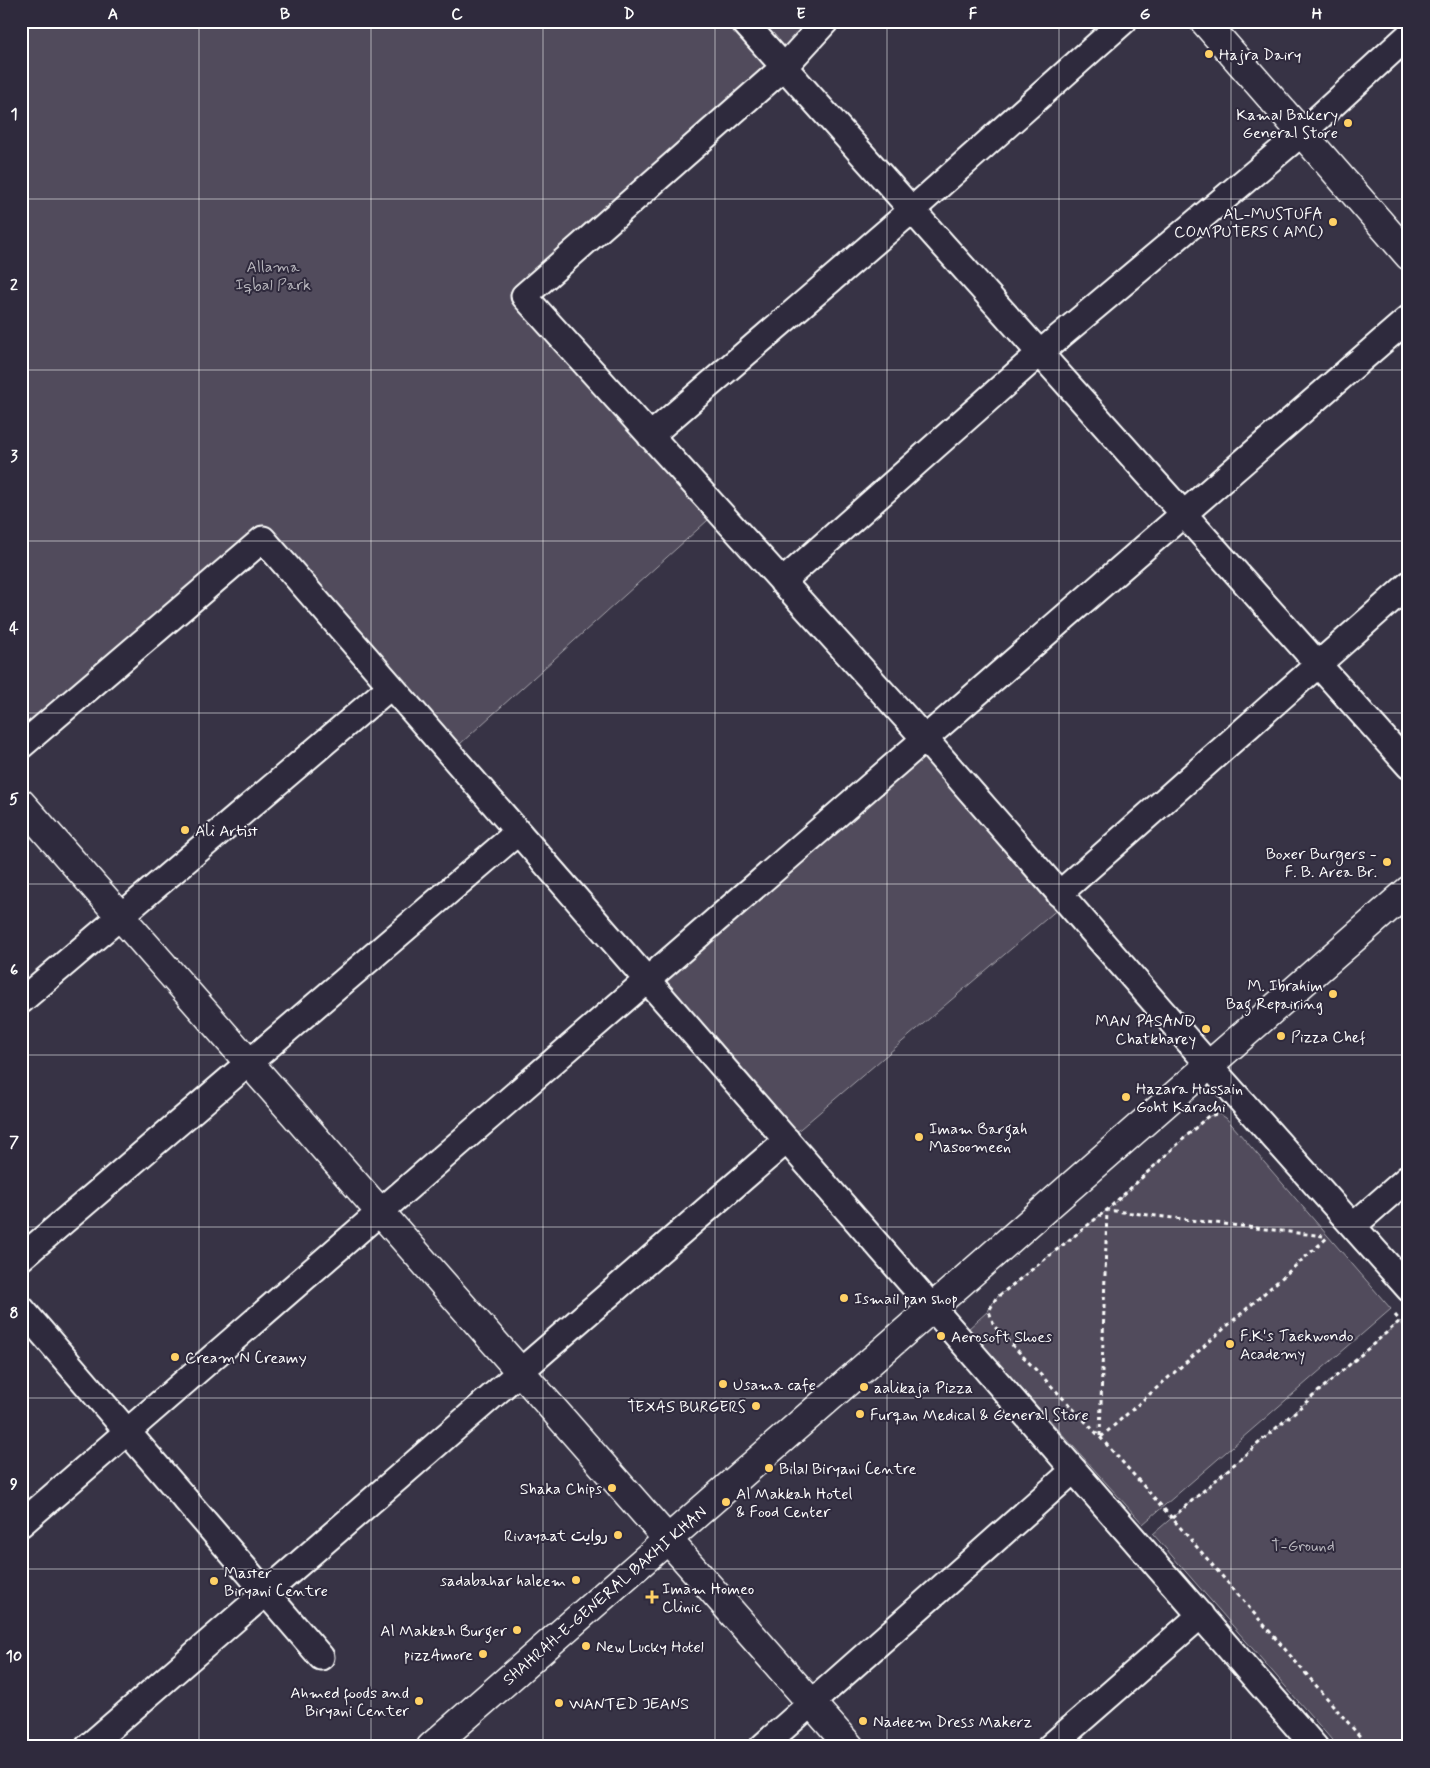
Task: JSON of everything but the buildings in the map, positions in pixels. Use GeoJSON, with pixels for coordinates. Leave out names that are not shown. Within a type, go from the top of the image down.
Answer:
{"type":"FeatureCollection","features":[{"type":"Feature","properties":{"kind":"street"},"geometry":{"type":"LineString","coordinates":[[743,21],[1409,766]]}},
{"type":"Feature","properties":{"kind":"street"},"geometry":{"type":"LineString","coordinates":[[826,21],[784,67],[524,296],[925,739],[1209,1065],[1409,1290]]}},
{"type":"Feature","properties":{"kind":"street"},"geometry":{"type":"LineString","coordinates":[[650,436],[912,210],[1124,21]]}},
{"type":"Feature","properties":{"kind":"street"},"geometry":{"type":"LineString","coordinates":[[1204,21],[1409,256]]}},
{"type":"Feature","properties":{"kind":"street"},"geometry":{"type":"LineString","coordinates":[[782,582],[1040,353],[1302,133],[1409,35]]}},
{"type":"Feature","properties":{"kind":"street"},"geometry":{"type":"LineString","coordinates":[[21,1524],[1409,318]]}},
{"type":"Feature","properties":{"kind":"street"},"geometry":{"type":"LineString","coordinates":[[21,746],[263,539],[1316,1747]]}},
{"type":"Feature","properties":{"kind":"street"},"geometry":{"type":"LineString","coordinates":[[1059,894],[1409,584]]}},
{"type":"Feature","properties":{"kind":"street"},"geometry":{"type":"LineString","coordinates":[[21,1001],[391,686]]}},
{"type":"Feature","properties":{"kind":"street"},"geometry":{"type":"LineString","coordinates":[[21,803],[850,1747]]}},
{"type":"Feature","properties":{"kind":"street"},"geometry":{"type":"LineString","coordinates":[[21,1258],[518,832]]}},
{"type":"Feature","properties":{"kind":"street","name":"SHAHRAH-E-GENERAL BAKHI KHAN"},"geometry":{"type":"LineString","coordinates":[[430,1747],[1409,890]]}},
{"type":"Feature","properties":{"kind":"street"},"geometry":{"type":"LineString","coordinates":[[88,1747],[787,1140]]}},
{"type":"Feature","properties":{"kind":"street"},"geometry":{"type":"LineString","coordinates":[[1353,1226],[1409,1177]]}},
{"type":"Feature","properties":{"kind":"street"},"geometry":{"type":"LineString","coordinates":[[21,1308],[320,1657]]}},
{"type":"Feature","properties":{"kind":"street"},"geometry":{"type":"LineString","coordinates":[[762,1747],[1074,1470]]}},
{"type":"Feature","properties":{"kind":"street"},"geometry":{"type":"LineString","coordinates":[[1050,1747],[1201,1616]]}},
{"type":"Feature","properties":{"kind":"path"},"geometry":{"type":"LineString","coordinates":[[1218,1113],[1207,1117],[1107,1210],[996,1298],[988,1311],[994,1326],[1100,1437],[1172,1518],[1368,1747]]}},
{"type":"Feature","properties":{"kind":"path"},"geometry":{"type":"LineString","coordinates":[[1100,1437],[1328,1237],[1107,1210]]}},
{"type":"Feature","properties":{"kind":"path"},"geometry":{"type":"LineString","coordinates":[[1100,1437],[1107,1210]]}},
{"type":"Feature","properties":{"kind":"path"},"geometry":{"type":"LineString","coordinates":[[1172,1518],[1400,1321],[1409,1331]]}},
{"type":"Feature","properties":{"kind":"green space","name":"Allama Iqbal Park"},"geometry":{"type":"Polygon","coordinates":[[[21,21],[826,21],[524,296],[718,511],[450,753],[263,539],[21,746],[21,21]]]}},
{"type":"Feature","properties":{"kind":"green space"},"geometry":{"type":"Polygon","coordinates":[[[925,739],[1066,902],[787,1140],[647,980],[925,739]]]}},
{"type":"Feature","properties":{"kind":"green space"},"geometry":{"type":"Polygon","coordinates":[[[1218,1113],[1226,1118],[1391,1309],[1143,1524],[968,1329],[988,1311],[996,1298],[1107,1210],[1207,1117],[1218,1113]]]}},
{"type":"Feature","properties":{"kind":"green space","name":"T-Ground"},"geometry":{"type":"Polygon","coordinates":[[[1400,1321],[1409,1331],[1409,1747],[1338,1747],[1153,1534],[1400,1321]]]}},
{"type":"Feature","properties":{"kind":"place","name":"Hajra Dairy"},"geometry":{"type":"Point","coordinates":[1209,54]}},
{"type":"Feature","properties":{"kind":"place","name":"Kamal Bakery General Store"},"geometry":{"type":"Point","coordinates":[1348,123]}},
{"type":"Feature","properties":{"kind":"place","name":"AL-MUSTUFA COMPUTERS ( AMC)"},"geometry":{"type":"Point","coordinates":[1333,222]}},
{"type":"Feature","properties":{"kind":"place","name":"Ali Artist"},"geometry":{"type":"Point","coordinates":[185,830]}},
{"type":"Feature","properties":{"kind":"place","name":"Boxer Burgers - F. B. Area Br."},"geometry":{"type":"Point","coordinates":[1387,862]}},
{"type":"Feature","properties":{"kind":"place","name":"M. Ibrahim Bag Repairing"},"geometry":{"type":"Point","coordinates":[1333,994]}},
{"type":"Feature","properties":{"kind":"place","name":"MAN PASAND Chatkharey"},"geometry":{"type":"Point","coordinates":[1206,1029]}},
{"type":"Feature","properties":{"kind":"place","name":"Pizza Chef"},"geometry":{"type":"Point","coordinates":[1281,1036]}},
{"type":"Feature","properties":{"kind":"place","name":"Hazara Hussain Goht Karachi"},"geometry":{"type":"Point","coordinates":[1126,1097]}},
{"type":"Feature","properties":{"kind":"place","name":"Imam Bargah Masoomeen"},"geometry":{"type":"Point","coordinates":[919,1137]}},
{"type":"Feature","properties":{"kind":"place","name":"Ismail pan shop"},"geometry":{"type":"Point","coordinates":[844,1298]}},
{"type":"Feature","properties":{"kind":"place","name":"Aerosoft Shoes"},"geometry":{"type":"Point","coordinates":[941,1336]}},
{"type":"Feature","properties":{"kind":"place","name":"F.K's Taekwondo Academy"},"geometry":{"type":"Point","coordinates":[1230,1344]}},
{"type":"Feature","properties":{"kind":"place","name":"Cream N Creamy"},"geometry":{"type":"Point","coordinates":[175,1357]}},
{"type":"Feature","properties":{"kind":"place","name":"Usama cafe"},"geometry":{"type":"Point","coordinates":[723,1384]}},
{"type":"Feature","properties":{"kind":"place","name":"aalikaja Pizza"},"geometry":{"type":"Point","coordinates":[864,1387]}},
{"type":"Feature","properties":{"kind":"place","name":"TEXAS BURGERS"},"geometry":{"type":"Point","coordinates":[756,1406]}},
{"type":"Feature","properties":{"kind":"place","name":"Furqan Medical & General Store"},"geometry":{"type":"Point","coordinates":[860,1414]}},
{"type":"Feature","properties":{"kind":"place","name":"Bilal Biryani Centre"},"geometry":{"type":"Point","coordinates":[769,1468]}},
{"type":"Feature","properties":{"kind":"place","name":"Shaka Chips"},"geometry":{"type":"Point","coordinates":[612,1488]}},
{"type":"Feature","properties":{"kind":"place","name":"Al Makkah Hotel & Food Center"},"geometry":{"type":"Point","coordinates":[726,1502]}},
{"type":"Feature","properties":{"kind":"place","name":"Rivayaat روایت"},"geometry":{"type":"Point","coordinates":[618,1535]}},
{"type":"Feature","properties":{"kind":"place","name":"sadabahar haleem"},"geometry":{"type":"Point","coordinates":[576,1580]}},
{"type":"Feature","properties":{"kind":"place","name":"Master Biryani Centre"},"geometry":{"type":"Point","coordinates":[214,1581]}},
{"type":"Feature","properties":{"kind":"place","name":"Imam Homeo Clinic"},"geometry":{"type":"Point","coordinates":[652,1597]}},
{"type":"Feature","properties":{"kind":"place","name":"Al Makkah Burger"},"geometry":{"type":"Point","coordinates":[517,1630]}},
{"type":"Feature","properties":{"kind":"place","name":"New Lucky Hotel"},"geometry":{"type":"Point","coordinates":[586,1646]}},
{"type":"Feature","properties":{"kind":"place","name":"pizzAmore"},"geometry":{"type":"Point","coordinates":[483,1654]}},
{"type":"Feature","properties":{"kind":"place","name":"Ahmed foods and Biryani Center"},"geometry":{"type":"Point","coordinates":[419,1701]}},
{"type":"Feature","properties":{"kind":"place","name":"WANTED JEANS"},"geometry":{"type":"Point","coordinates":[559,1703]}},
{"type":"Feature","properties":{"kind":"place","name":"Nadeem Dress Makerz"},"geometry":{"type":"Point","coordinates":[863,1721]}}]}
